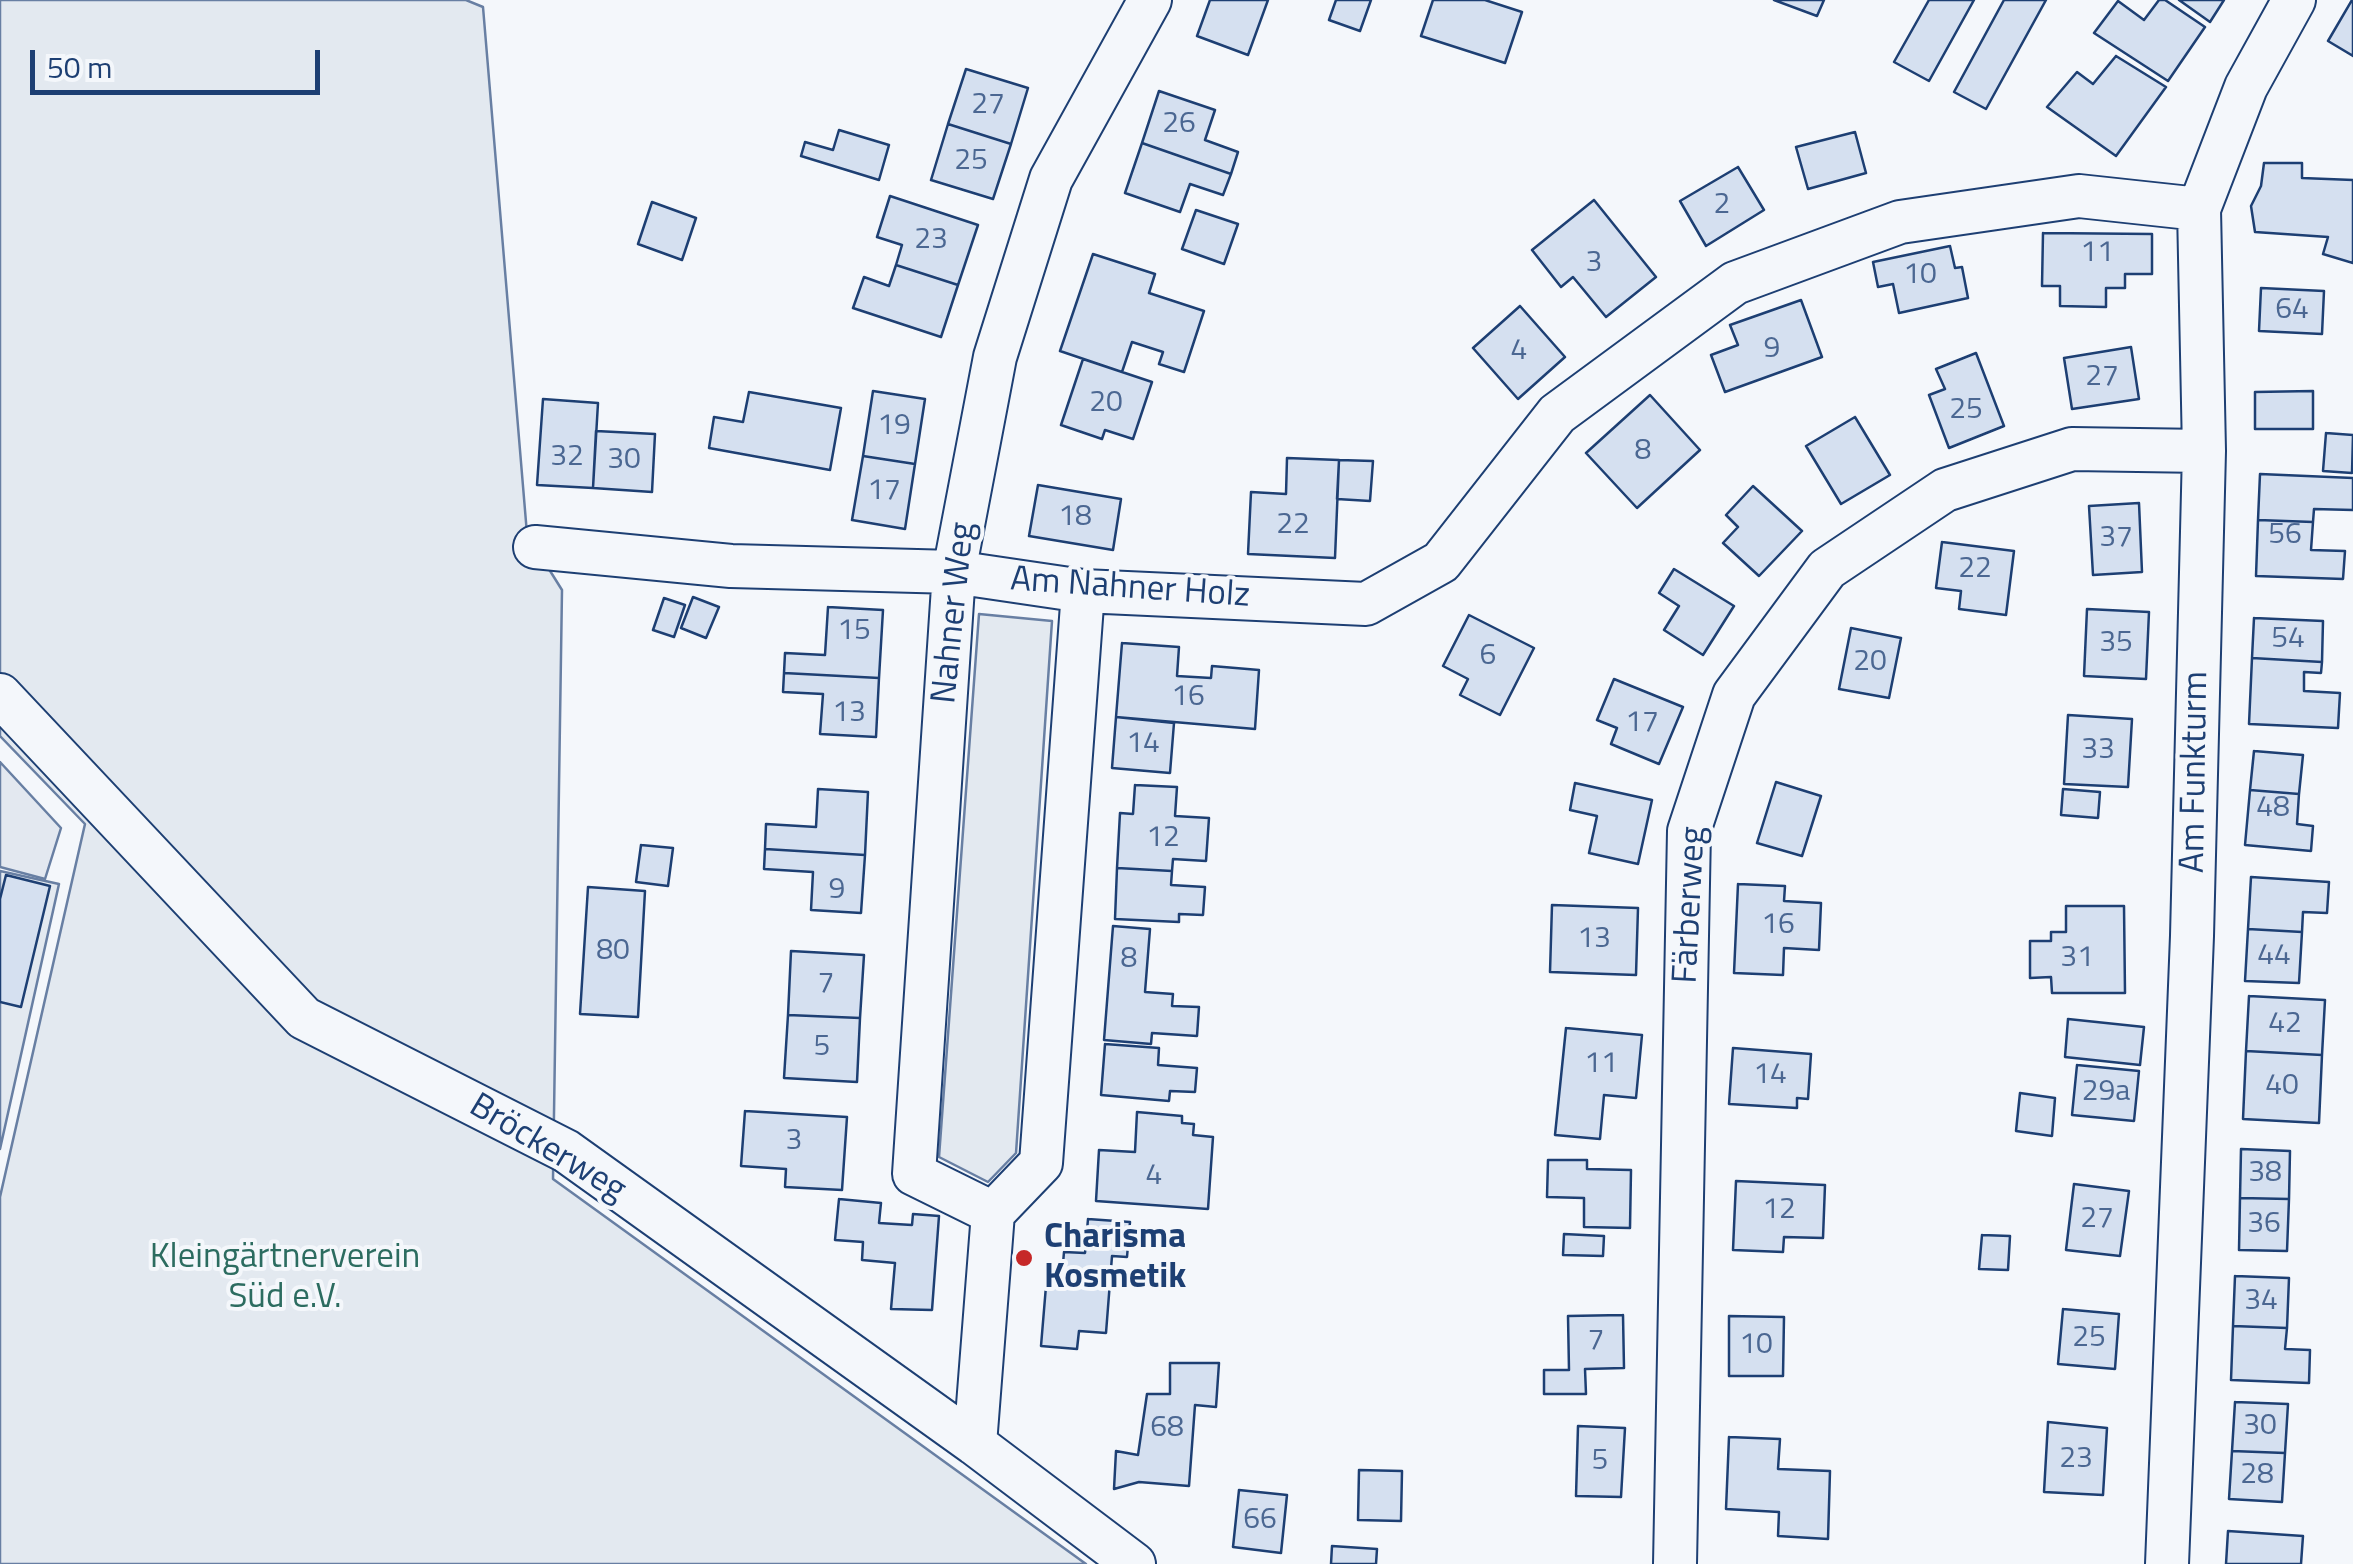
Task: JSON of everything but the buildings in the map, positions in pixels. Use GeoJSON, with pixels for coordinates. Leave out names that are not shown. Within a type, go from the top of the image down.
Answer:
{"type":"FeatureCollection","features":[{"type":"Feature","properties":{"kind":"street","name":"Nahner Weg"},"geometry":{"type":"LineString","coordinates":[[994,1212],[914,1174],[954,572],[995,358],[1051,178],[1150,0]]}},
{"type":"Feature","properties":{"kind":"street","name":"Am Funkturm"},"geometry":{"type":"LineString","coordinates":[[2167,1564],[2192,936],[2204,451],[2200,209],[2246,87],[2294,0]]}},
{"type":"Feature","properties":{"kind":"street","name":"Am Nahner Holz"},"geometry":{"type":"LineString","coordinates":[[535,547],[730,566],[954,572],[1082,591],[1366,604],[1441,562],[1557,414],[1735,283],[1900,222],[2079,196],[2200,209]]}},
{"type":"Feature","properties":{"kind":"street","name":"Färberweg"},"geometry":{"type":"LineString","coordinates":[[1675,1564],[1689,831],[1734,694],[1827,569],[1945,490],[2072,448],[2204,451]]}},
{"type":"Feature","properties":{"kind":"street"},"geometry":{"type":"LineString","coordinates":[[975,1444],[994,1212],[1041,1164],[1082,591]]}},
{"type":"Feature","properties":{"kind":"street","name":"Bröckerweg"},"geometry":{"type":"LineString","coordinates":[[0,695],[304,1018],[566,1152],[975,1444],[1134,1564]]}},
{"type":"Feature","properties":{"kind":"green space","name":"Kleingärtnerverein Süd e.V."},"geometry":{"type":"Polygon","coordinates":[[[0,0],[466,0],[483,7],[527,534],[562,590],[553,1179],[1086,1564],[0,1564],[0,1197],[85,824],[0,736],[0,0]]]}},
{"type":"Feature","properties":{"kind":"green space"},"geometry":{"type":"Polygon","coordinates":[[[979,614],[1052,621],[1016,1153],[988,1182],[939,1157],[979,614]]]}},
{"type":"Feature","properties":{"kind":"green space"},"geometry":{"type":"Polygon","coordinates":[[[0,871],[59,884],[0,1149],[0,871]]]}},
{"type":"Feature","properties":{"kind":"shaded area"},"geometry":{"type":"Polygon","coordinates":[[[0,762],[61,828],[45,879],[0,867],[0,762]]]}},
{"type":"Feature","properties":{"kind":"place","name":"Charisma Kosmetik"},"geometry":{"type":"Point","coordinates":[1024,1258]}}]}
